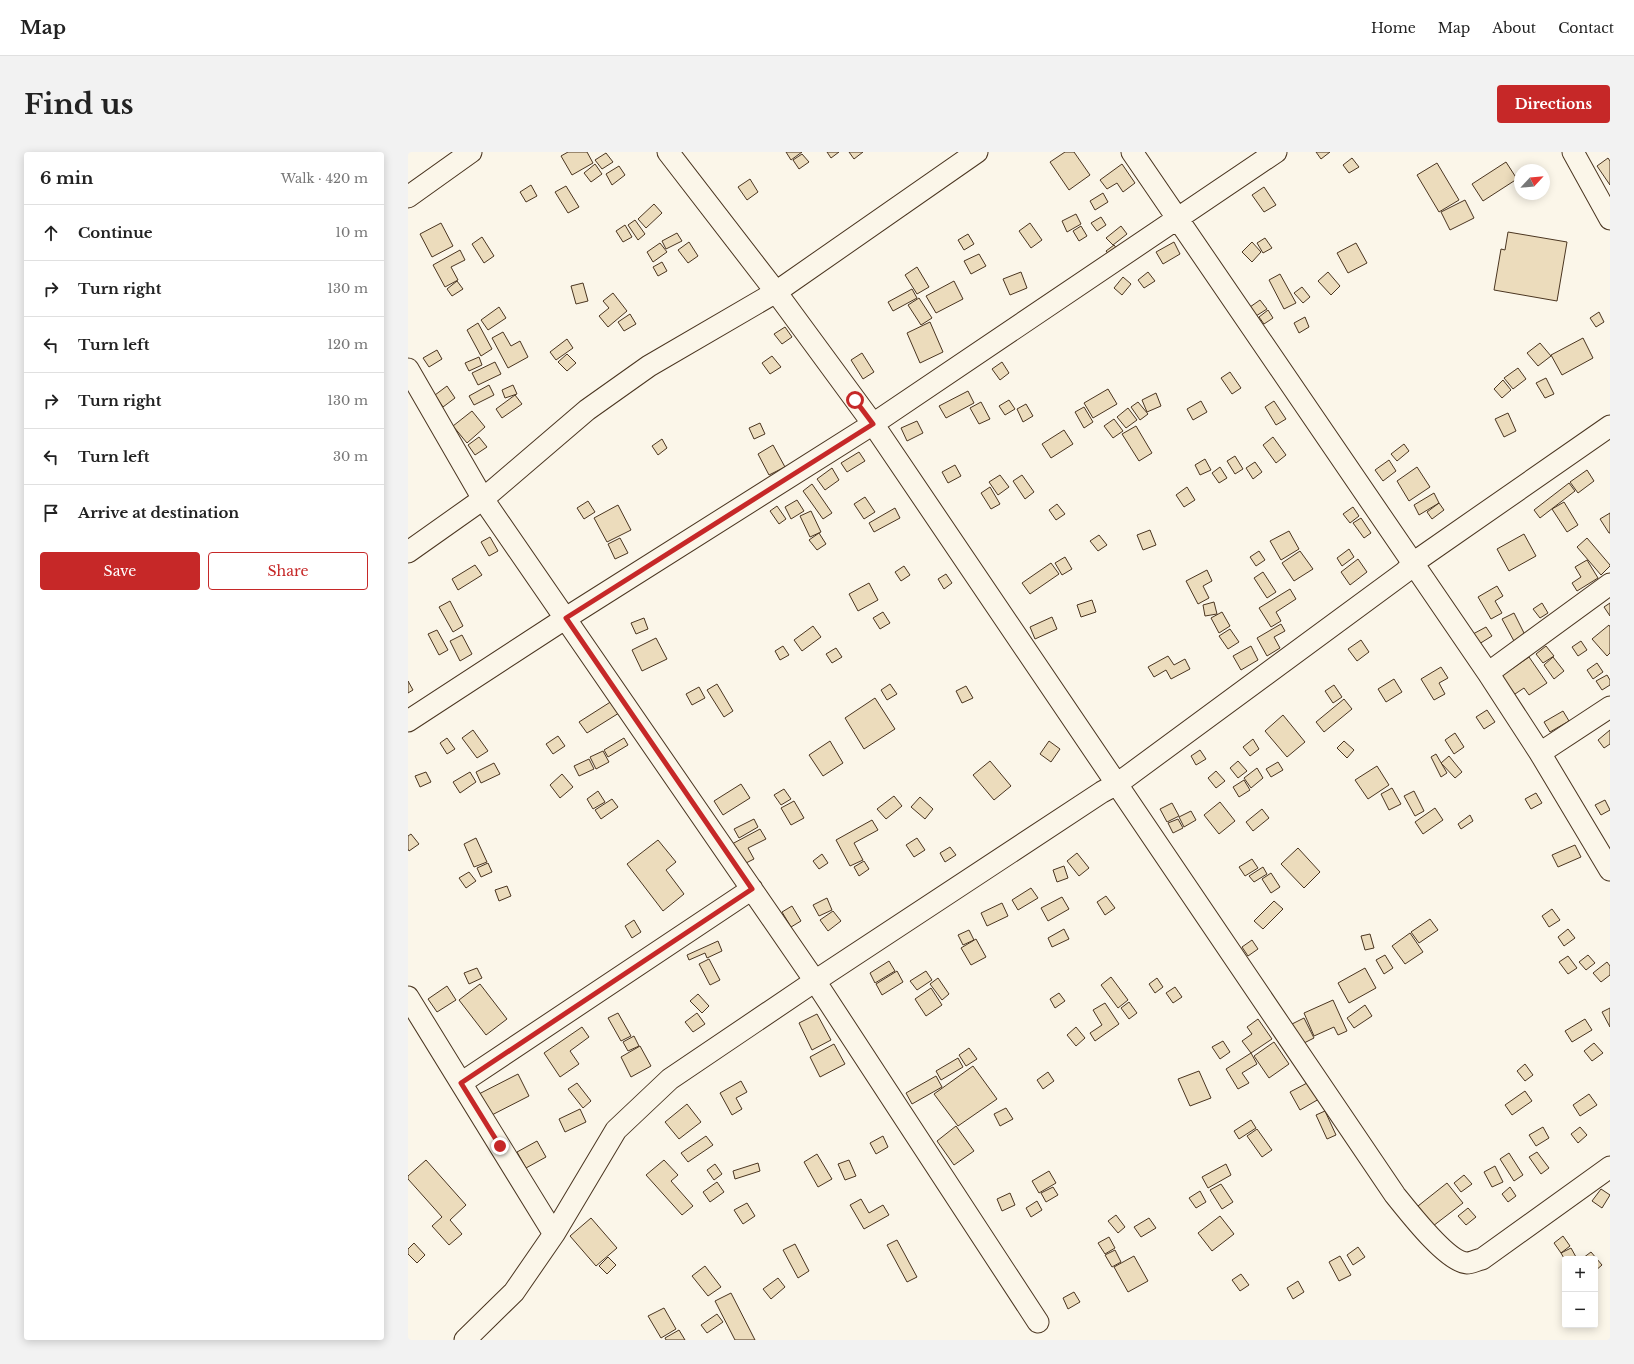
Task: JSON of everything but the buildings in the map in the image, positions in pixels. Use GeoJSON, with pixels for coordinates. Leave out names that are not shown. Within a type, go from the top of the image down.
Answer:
{"type":"FeatureCollection","features":[{"type":"Feature","properties":{"kind":"street"},"geometry":{"type":"LineString","coordinates":[[408,197],[471,152]]}},
{"type":"Feature","properties":{"kind":"street"},"geometry":{"type":"LineString","coordinates":[[668,152],[776,292],[873,424],[1396,1195],[1417,1222],[1452,1257],[1466,1263],[1482,1259],[1610,1167]]}},
{"type":"Feature","properties":{"kind":"street"},"geometry":{"type":"LineString","coordinates":[[408,552],[484,499],[587,410],[649,366],[776,292],[977,152]]}},
{"type":"Feature","properties":{"kind":"street"},"geometry":{"type":"LineString","coordinates":[[1132,152],[1488,673],[1604,848],[1610,870]]}},
{"type":"Feature","properties":{"kind":"street"},"geometry":{"type":"LineString","coordinates":[[408,721],[566,618],[873,424],[1276,152]]}},
{"type":"Feature","properties":{"kind":"street"},"geometry":{"type":"LineString","coordinates":[[1573,152],[1610,219]]}},
{"type":"Feature","properties":{"kind":"street"},"geometry":{"type":"LineString","coordinates":[[408,369],[484,499],[815,981],[1038,1322]]}},
{"type":"Feature","properties":{"kind":"street"},"geometry":{"type":"LineString","coordinates":[[465,1340],[514,1292],[554,1234],[616,1130],[670,1079],[815,981],[1102,792],[1117,784],[1398,576],[1413,563],[1610,426]]}},
{"type":"Feature","properties":{"kind":"street"},"geometry":{"type":"LineString","coordinates":[[1488,673],[1610,584]]}},
{"type":"Feature","properties":{"kind":"street"},"geometry":{"type":"LineString","coordinates":[[1540,753],[1610,707]]}},
{"type":"Feature","properties":{"kind":"street"},"geometry":{"type":"LineString","coordinates":[[461,1083],[752,889]]}},
{"type":"Feature","properties":{"kind":"street"},"geometry":{"type":"LineString","coordinates":[[408,997],[554,1234]]}},
{"type":"Feature","properties":{"kind":"route"},"geometry":{"type":"LineString","coordinates":[[500,1146],[461,1083],[752,889],[566,618],[873,424],[855,400]]}}]}
